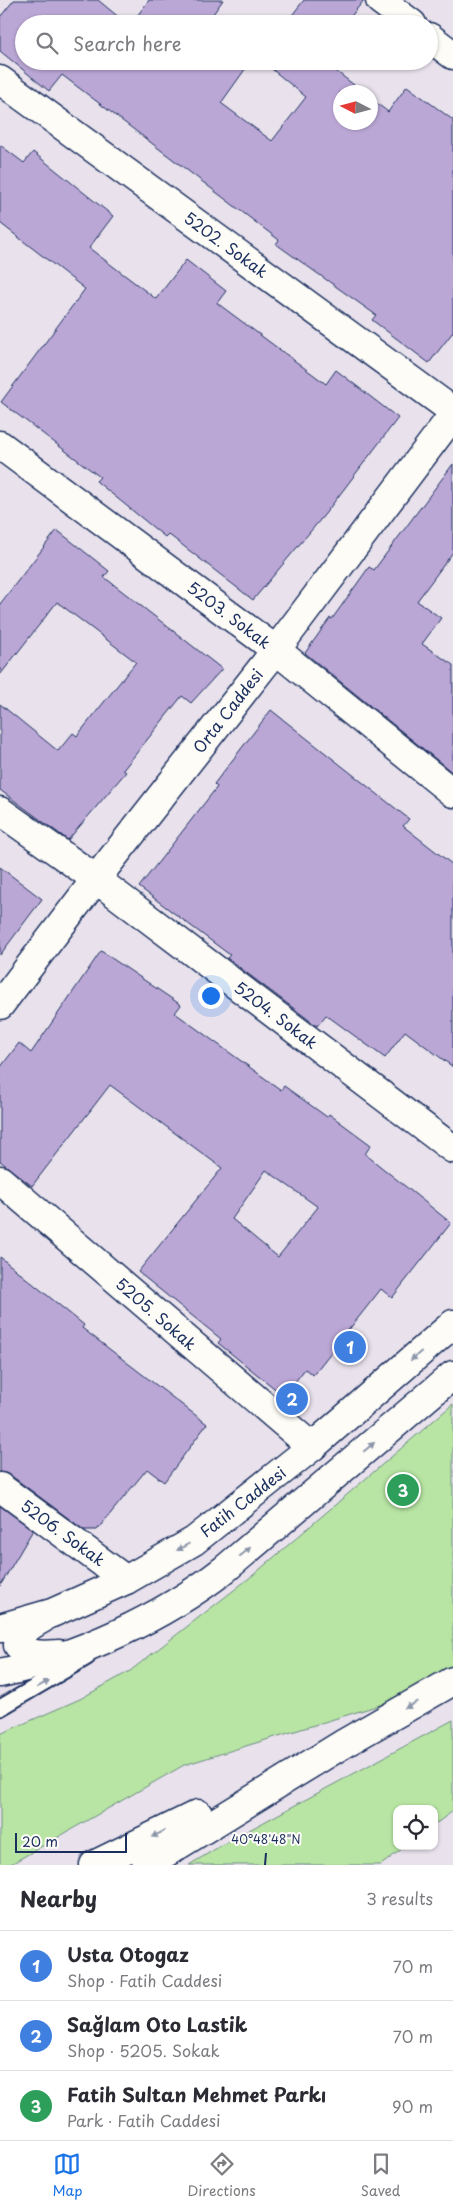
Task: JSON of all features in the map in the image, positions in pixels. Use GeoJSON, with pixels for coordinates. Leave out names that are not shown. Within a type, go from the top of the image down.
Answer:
{"type":"FeatureCollection","features":[{"type":"Feature","properties":{"kind":"main road"},"geometry":{"type":"LineString","coordinates":[[380,0],[400,15]]}},
{"type":"Feature","properties":{"kind":"main road"},"geometry":{"type":"LineString","coordinates":[[438,44],[453,55]]}},
{"type":"Feature","properties":{"kind":"main road","name":"5202. Sokak"},"geometry":{"type":"LineString","coordinates":[[0,80],[453,411]]}},
{"type":"Feature","properties":{"kind":"main road","name":"Orta Caddesi"},"geometry":{"type":"LineString","coordinates":[[0,1005],[96,879],[276,650],[453,415]]}},
{"type":"Feature","properties":{"kind":"main road","name":"5203. Sokak"},"geometry":{"type":"LineString","coordinates":[[0,445],[276,650],[453,793]]}},
{"type":"Feature","properties":{"kind":"main road","name":"5204. Sokak"},"geometry":{"type":"LineString","coordinates":[[0,811],[96,879],[453,1149]]}},
{"type":"Feature","properties":{"kind":"main road","name":"5205. Sokak"},"geometry":{"type":"LineString","coordinates":[[0,1180],[312,1447]]}},
{"type":"Feature","properties":{"kind":"main road","name":"Fatih Caddesi"},"geometry":{"type":"LineString","coordinates":[[0,1628],[52,1613],[126,1580],[194,1541],[312,1447],[453,1324]]}},
{"type":"Feature","properties":{"kind":"main road"},"geometry":{"type":"LineString","coordinates":[[0,1673],[28,1668],[67,1654],[128,1628],[191,1594],[225,1568],[453,1375]]}},
{"type":"Feature","properties":{"kind":"main road","name":"5206. Sokak"},"geometry":{"type":"LineString","coordinates":[[0,1487],[126,1580]]}},
{"type":"Feature","properties":{"kind":"main road"},"geometry":{"type":"LineString","coordinates":[[52,1613],[24,1630],[19,1638],[18,1645],[23,1651],[32,1654],[67,1654]]}},
{"type":"Feature","properties":{"kind":"main road"},"geometry":{"type":"LineString","coordinates":[[146,1865],[343,1744],[453,1680]]}},
{"type":"Feature","properties":{"kind":"main road"},"geometry":{"type":"LineString","coordinates":[[94,1865],[343,1744]]}},
{"type":"Feature","properties":{"kind":"lane"},"geometry":{"type":"LineString","coordinates":[[0,1708],[68,1670],[162,1611]]}},
{"type":"Feature","properties":{"kind":"green space"},"geometry":{"type":"Polygon","coordinates":[[[453,1404],[453,1666],[383,1704],[184,1765],[11,1864],[0,1865],[0,1734],[80,1699],[130,1671],[252,1576],[453,1404]]]}},
{"type":"Feature","properties":{"kind":"green space"},"geometry":{"type":"Polygon","coordinates":[[[453,1720],[453,1811],[438,1822],[438,1805],[393,1805],[393,1850],[401,1850],[381,1865],[189,1865],[227,1842],[453,1720]]]}},
{"type":"Feature","properties":{"kind":"building"},"geometry":{"type":"Polygon","coordinates":[[[14,0],[98,0],[116,15],[15,15],[15,63],[0,51],[0,17],[14,0]]]}},
{"type":"Feature","properties":{"kind":"building"},"geometry":{"type":"Polygon","coordinates":[[[149,0],[223,0],[212,15],[138,15],[149,0]]]}},
{"type":"Feature","properties":{"kind":"building"},"geometry":{"type":"Polygon","coordinates":[[[304,0],[364,0],[352,15],[292,15],[304,0]]]}},
{"type":"Feature","properties":{"kind":"building"},"geometry":{"type":"Polygon","coordinates":[[[23,70],[245,70],[221,103],[272,141],[306,97],[273,70],[335,70],[354,85],[333,85],[333,130],[378,130],[378,104],[388,112],[407,86],[453,120],[453,332],[429,363],[372,320],[376,315],[276,244],[279,240],[62,75],[49,91],[23,70]]]}},
{"type":"Feature","properties":{"kind":"building"},"geometry":{"type":"Polygon","coordinates":[[[0,145],[24,163],[33,152],[113,216],[89,248],[156,299],[186,260],[226,291],[217,303],[326,384],[336,370],[398,418],[325,514],[253,600],[168,534],[165,537],[96,481],[100,477],[1,402],[85,289],[0,223],[0,145]]]}},
{"type":"Feature","properties":{"kind":"building"},"geometry":{"type":"Polygon","coordinates":[[[453,464],[453,552],[417,601],[441,618],[422,644],[453,665],[453,773],[305,653],[369,567],[374,570],[453,464]]]}},
{"type":"Feature","properties":{"kind":"building"},"geometry":{"type":"Polygon","coordinates":[[[57,530],[109,571],[104,577],[222,669],[191,703],[182,696],[123,770],[126,772],[68,840],[0,790],[0,704],[58,751],[73,733],[77,736],[136,662],[57,602],[0,675],[0,604],[57,530]]]}},
{"type":"Feature","properties":{"kind":"building"},"geometry":{"type":"Polygon","coordinates":[[[271,710],[409,819],[403,826],[453,865],[453,1067],[405,1031],[385,1058],[326,1015],[317,1026],[227,958],[230,955],[139,887],[217,787],[214,784],[271,710]]]}},
{"type":"Feature","properties":{"kind":"building"},"geometry":{"type":"Polygon","coordinates":[[[0,867],[42,899],[0,955],[0,867]]]}},
{"type":"Feature","properties":{"kind":"building"},"geometry":{"type":"Polygon","coordinates":[[[101,951],[181,1005],[175,1013],[281,1090],[284,1086],[327,1117],[329,1114],[371,1145],[365,1154],[451,1223],[392,1298],[381,1289],[313,1375],[305,1369],[284,1396],[218,1343],[221,1339],[138,1272],[222,1168],[110,1085],[32,1186],[0,1161],[0,1068],[19,1043],[31,1053],[101,951]],[[266,1170],[232,1219],[278,1257],[318,1207],[266,1170]]]}},
{"type":"Feature","properties":{"kind":"building"},"geometry":{"type":"Polygon","coordinates":[[[0,1257],[84,1325],[82,1328],[207,1424],[164,1482],[147,1469],[97,1530],[84,1530],[9,1474],[0,1472],[0,1257]]]}},
{"type":"Feature","properties":{"kind":"building"},"geometry":{"type":"Polygon","coordinates":[[[0,1506],[33,1530],[0,1586],[0,1506]]]}},
{"type":"Feature","properties":{"kind":"place","name":"Usta Otogaz"},"geometry":{"type":"Point","coordinates":[350,1347]}},
{"type":"Feature","properties":{"kind":"place","name":"Sağlam Oto Lastik"},"geometry":{"type":"Point","coordinates":[292,1399]}},
{"type":"Feature","properties":{"kind":"place","name":"Fatih Sultan Mehmet Parkı"},"geometry":{"type":"Point","coordinates":[403,1490]}}]}
